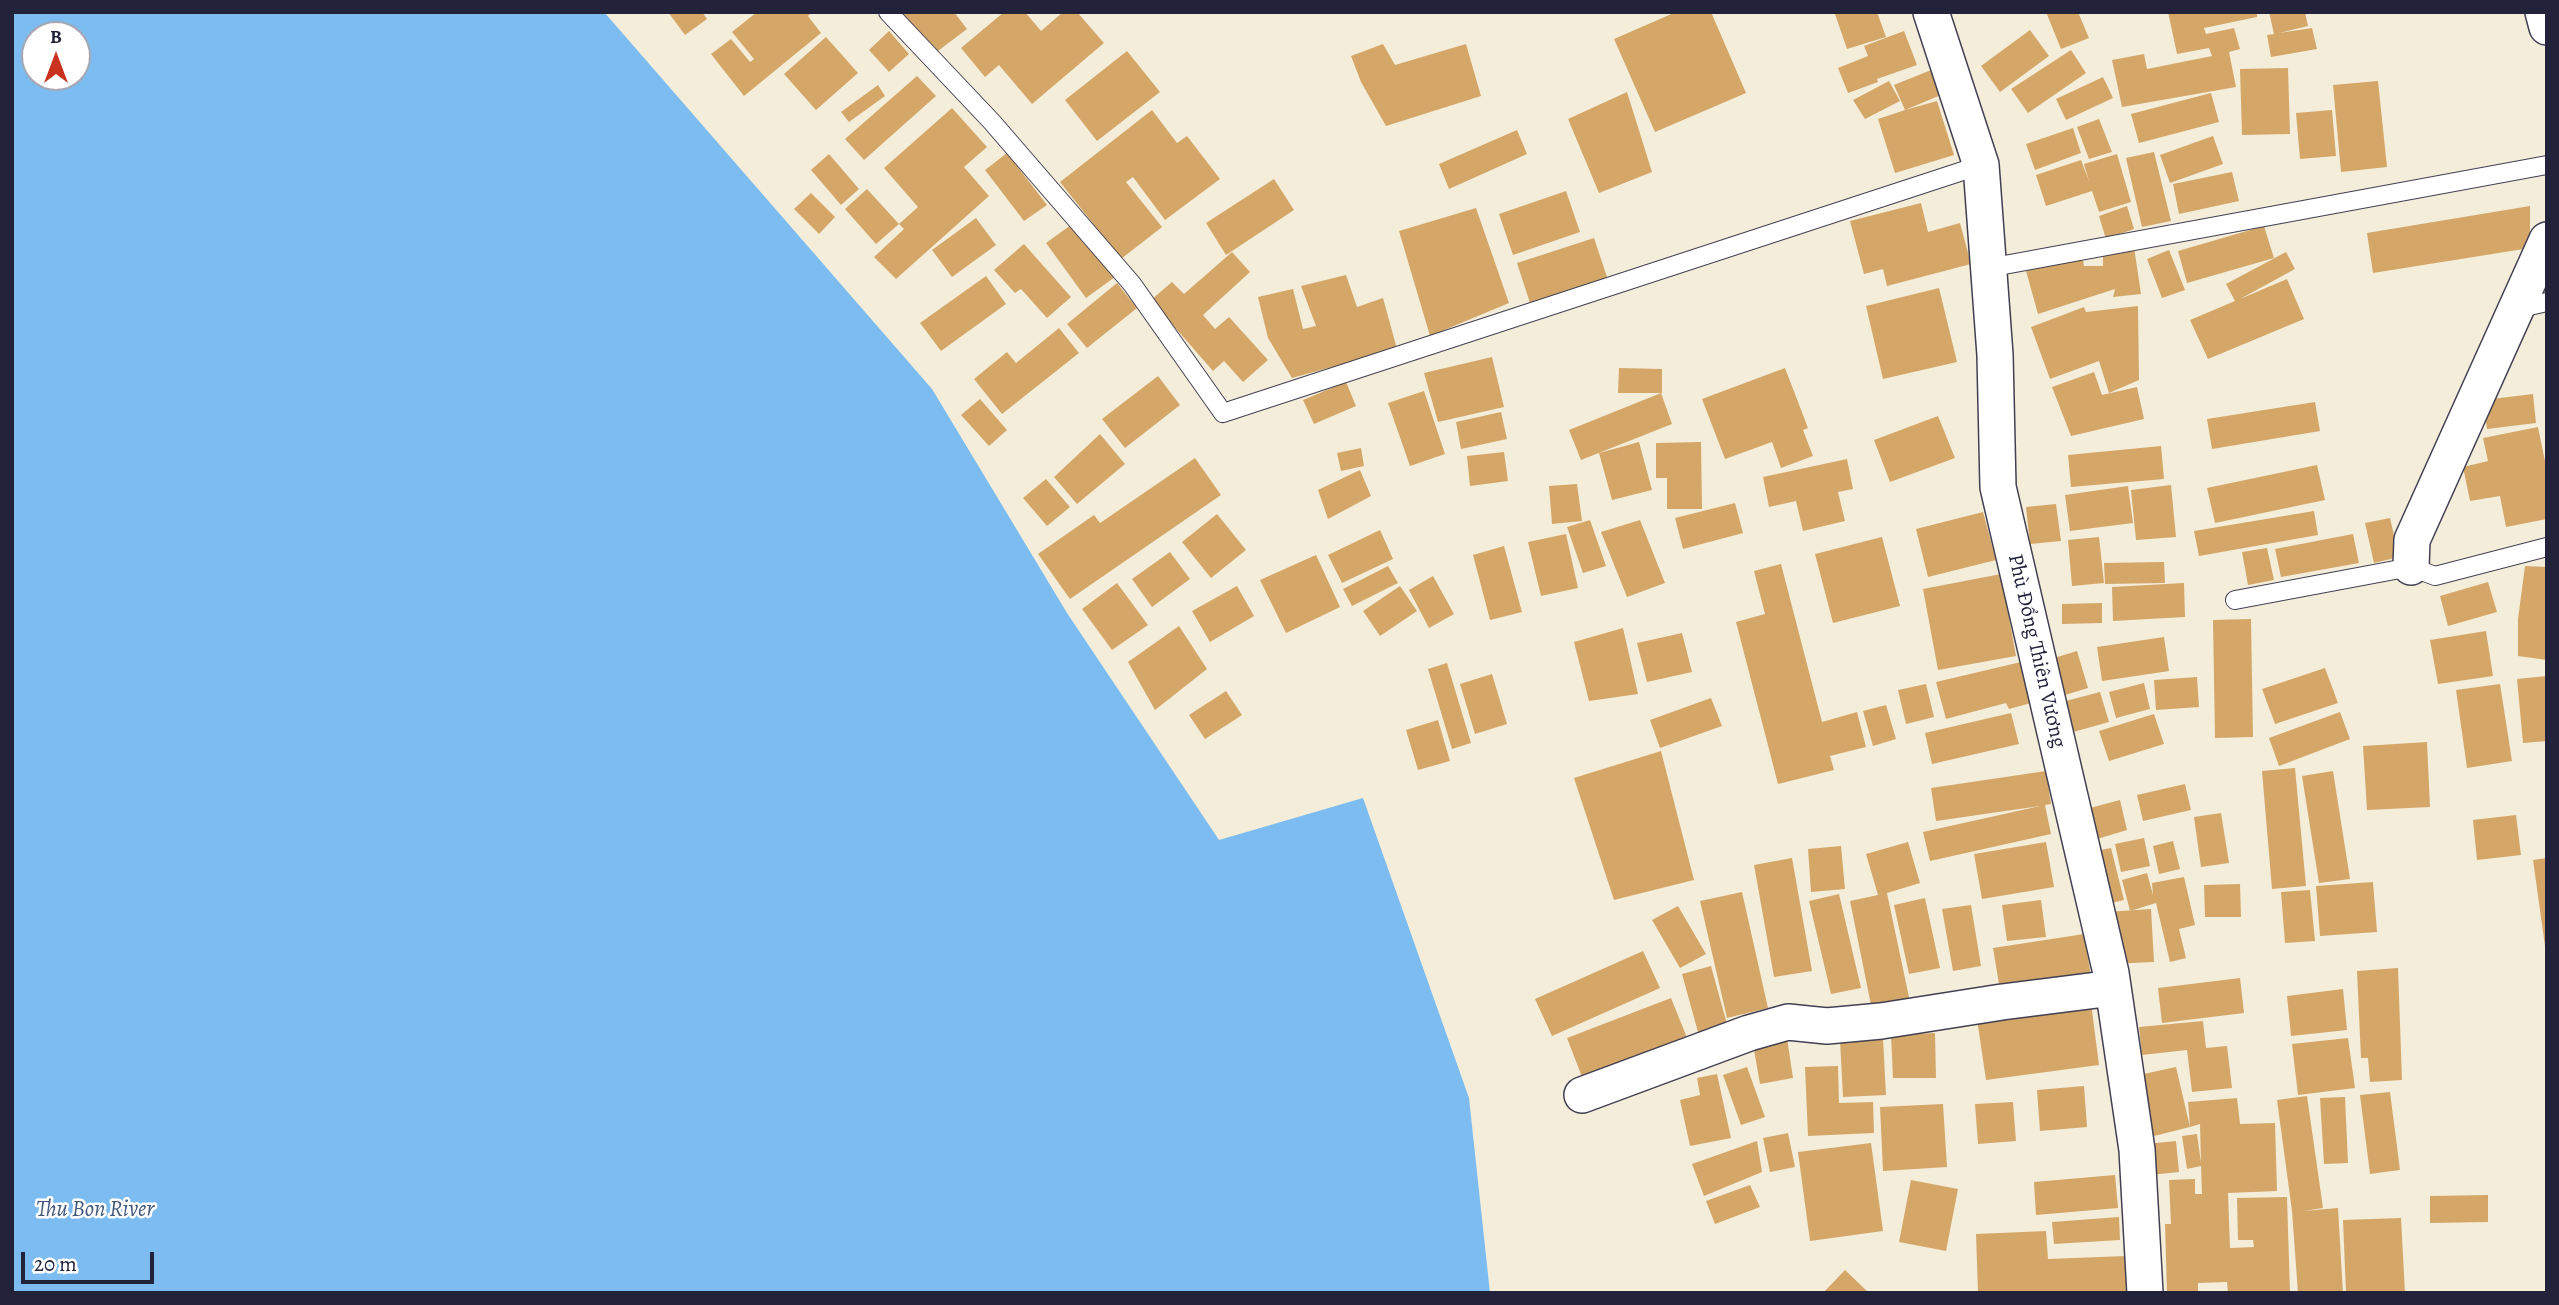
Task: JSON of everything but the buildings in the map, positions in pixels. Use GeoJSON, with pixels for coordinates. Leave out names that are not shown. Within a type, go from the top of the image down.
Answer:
{"type":"FeatureCollection","features":[{"type":"Feature","properties":{"kind":"street","name":"Phù Đổng Thiên Vương"},"geometry":{"type":"LineString","coordinates":[[1931,12],[1981,165],[1995,355],[1998,486],[2113,988],[2137,1150],[2145,1293]]}},
{"type":"Feature","properties":{"kind":"street"},"geometry":{"type":"LineString","coordinates":[[2543,12],[2547,27]]}},
{"type":"Feature","properties":{"kind":"street"},"geometry":{"type":"LineString","coordinates":[[2411,567],[2412,540],[2532,305],[2547,240]]}},
{"type":"Feature","properties":{"kind":"street"},"geometry":{"type":"LineString","coordinates":[[1582,1096],[1788,1021],[1827,1026],[1881,1021],[2113,988]]}},
{"type":"Feature","properties":{"kind":"lane"},"geometry":{"type":"LineString","coordinates":[[888,12],[992,122],[1132,284],[1223,413],[1981,165]]}},
{"type":"Feature","properties":{"kind":"lane"},"geometry":{"type":"LineString","coordinates":[[1988,268],[2547,165]]}},
{"type":"Feature","properties":{"kind":"lane"},"geometry":{"type":"LineString","coordinates":[[2235,600],[2411,567],[2435,576],[2547,547]]}},
{"type":"Feature","properties":{"kind":"water","name":"Thu Bon River"},"geometry":{"type":"Polygon","coordinates":[[[12,12],[604,12],[932,389],[1067,613],[1219,840],[1363,798],[1469,1098],[1490,1293],[12,1293],[12,12]]]}}]}
